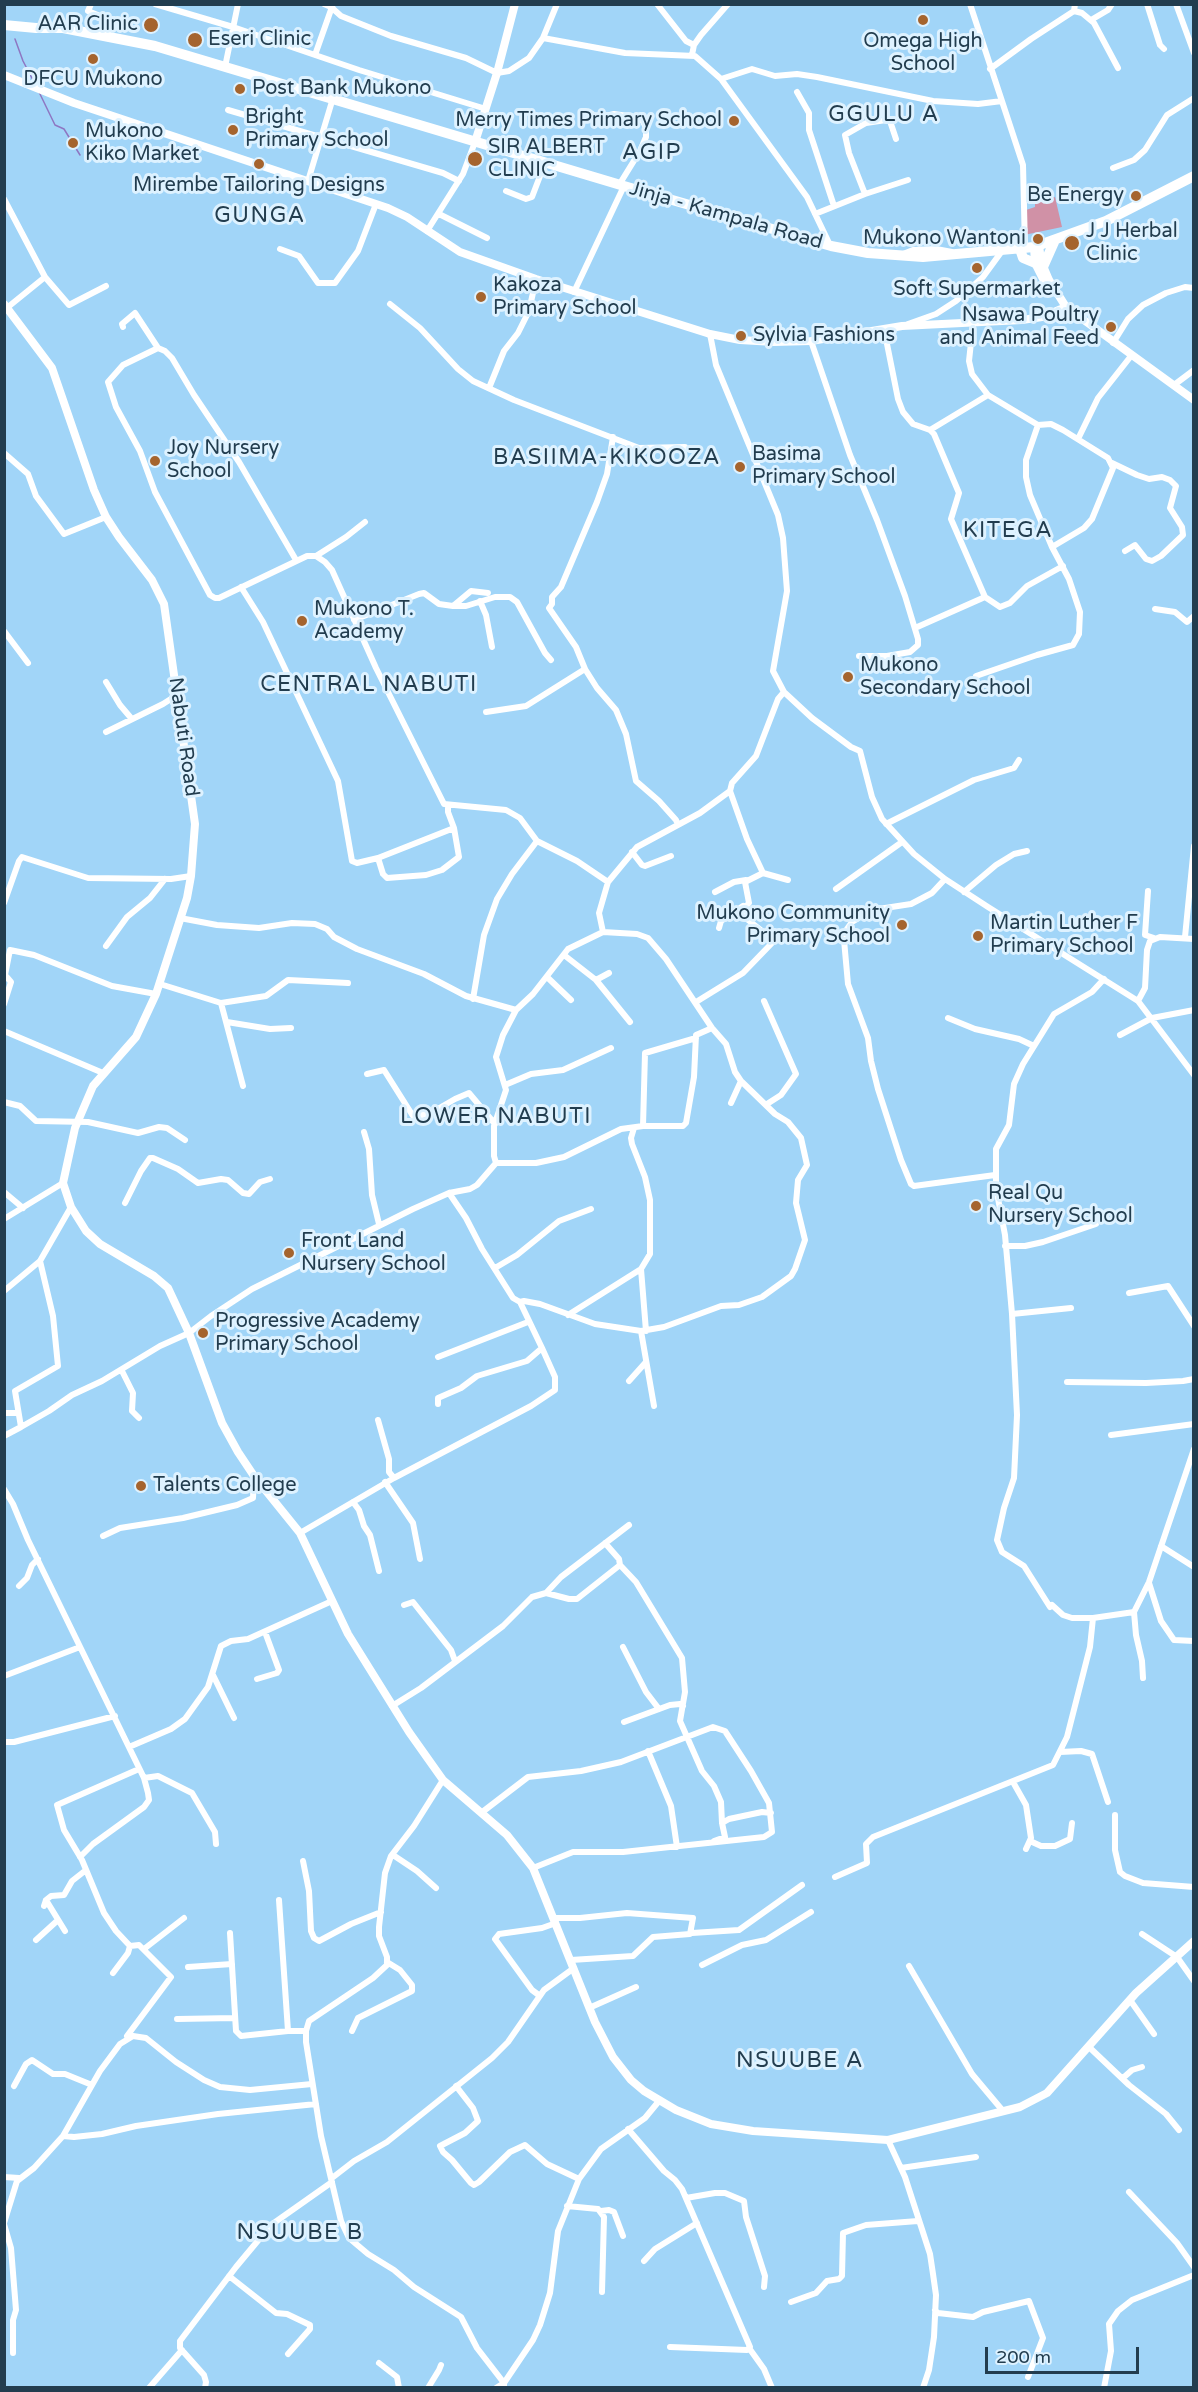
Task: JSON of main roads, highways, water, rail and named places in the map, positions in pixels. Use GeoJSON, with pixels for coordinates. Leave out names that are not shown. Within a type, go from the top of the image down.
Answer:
{"type":"FeatureCollection","features":[{"type":"Feature","properties":{"kind":"highway","name":"Jinja - Kampala Road"},"geometry":{"type":"LineString","coordinates":[[6,26],[47,27],[98,34],[155,46],[831,246],[897,256],[961,255],[1030,247],[1055,240],[1133,208],[1194,176]]}},
{"type":"Feature","properties":{"kind":"highway"},"geometry":{"type":"LineString","coordinates":[[1030,247],[1023,258],[1039,265],[1055,240]]}},
{"type":"Feature","properties":{"kind":"waterway"},"geometry":{"type":"LineString","coordinates":[[15,39],[34,82]]}},
{"type":"Feature","properties":{"kind":"waterway"},"geometry":{"type":"LineString","coordinates":[[39,92],[55,125],[64,129],[80,155]]}},
{"type":"Feature","properties":{"kind":"place","name":"Omega High School"},"geometry":{"type":"Point","coordinates":[923,20]}},
{"type":"Feature","properties":{"kind":"place","name":"AAR Clinic"},"geometry":{"type":"Point","coordinates":[151,25]}},
{"type":"Feature","properties":{"kind":"place","name":"Eseri Clinic"},"geometry":{"type":"Point","coordinates":[195,40]}},
{"type":"Feature","properties":{"kind":"place","name":"DFCU Mukono"},"geometry":{"type":"Point","coordinates":[93,59]}},
{"type":"Feature","properties":{"kind":"place","name":"Post Bank Mukono"},"geometry":{"type":"Point","coordinates":[240,89]}},
{"type":"Feature","properties":{"kind":"place","name":"Merry Times Primary School"},"geometry":{"type":"Point","coordinates":[734,121]}},
{"type":"Feature","properties":{"kind":"place","name":"Bright Primary School"},"geometry":{"type":"Point","coordinates":[233,130]}},
{"type":"Feature","properties":{"kind":"place","name":"Mukono Kiko Market"},"geometry":{"type":"Point","coordinates":[73,143]}},
{"type":"Feature","properties":{"kind":"place","name":"SIR ALBERT CLINIC"},"geometry":{"type":"Point","coordinates":[475,159]}},
{"type":"Feature","properties":{"kind":"place","name":"Mirembe Tailoring Designs"},"geometry":{"type":"Point","coordinates":[259,164]}},
{"type":"Feature","properties":{"kind":"place","name":"Be Energy"},"geometry":{"type":"Point","coordinates":[1136,196]}},
{"type":"Feature","properties":{"kind":"place","name":"Mukono Wantoni"},"geometry":{"type":"Point","coordinates":[1038,239]}},
{"type":"Feature","properties":{"kind":"place","name":"J J Herbal Clinic"},"geometry":{"type":"Point","coordinates":[1072,243]}},
{"type":"Feature","properties":{"kind":"place","name":"Soft Supermarket"},"geometry":{"type":"Point","coordinates":[977,268]}},
{"type":"Feature","properties":{"kind":"place","name":"Kakoza Primary School"},"geometry":{"type":"Point","coordinates":[481,297]}},
{"type":"Feature","properties":{"kind":"place","name":"Nsawa Poultry and Animal Feed"},"geometry":{"type":"Point","coordinates":[1111,327]}},
{"type":"Feature","properties":{"kind":"place","name":"Sylvia Fashions"},"geometry":{"type":"Point","coordinates":[741,336]}},
{"type":"Feature","properties":{"kind":"place","name":"Joy Nursery School"},"geometry":{"type":"Point","coordinates":[155,461]}},
{"type":"Feature","properties":{"kind":"place","name":"Basima Primary School"},"geometry":{"type":"Point","coordinates":[740,467]}},
{"type":"Feature","properties":{"kind":"place","name":"Mukono T. Academy"},"geometry":{"type":"Point","coordinates":[302,621]}},
{"type":"Feature","properties":{"kind":"place","name":"Mukono Secondary School"},"geometry":{"type":"Point","coordinates":[848,677]}},
{"type":"Feature","properties":{"kind":"place","name":"Mukono Community Primary School"},"geometry":{"type":"Point","coordinates":[902,925]}},
{"type":"Feature","properties":{"kind":"place","name":"Martin Luther F Primary School"},"geometry":{"type":"Point","coordinates":[978,936]}},
{"type":"Feature","properties":{"kind":"place","name":"Real Qu Nursery School"},"geometry":{"type":"Point","coordinates":[976,1206]}},
{"type":"Feature","properties":{"kind":"place","name":"Front Land Nursery School"},"geometry":{"type":"Point","coordinates":[289,1253]}},
{"type":"Feature","properties":{"kind":"place","name":"Progressive Academy Primary School"},"geometry":{"type":"Point","coordinates":[203,1333]}},
{"type":"Feature","properties":{"kind":"place","name":"Talents College"},"geometry":{"type":"Point","coordinates":[141,1486]}},
{"type":"Feature","properties":{"kind":"district","name":"GGULU A"},"geometry":{"type":"Point","coordinates":[884,115]}},
{"type":"Feature","properties":{"kind":"district","name":"AGIP"},"geometry":{"type":"Point","coordinates":[652,153]}},
{"type":"Feature","properties":{"kind":"district","name":"GUNGA"},"geometry":{"type":"Point","coordinates":[260,216]}},
{"type":"Feature","properties":{"kind":"district","name":"BASIIMA-KIKOOZA"},"geometry":{"type":"Point","coordinates":[607,458]}},
{"type":"Feature","properties":{"kind":"district","name":"KITEGA"},"geometry":{"type":"Point","coordinates":[1008,531]}},
{"type":"Feature","properties":{"kind":"district","name":"CENTRAL NABUTI"},"geometry":{"type":"Point","coordinates":[369,685]}},
{"type":"Feature","properties":{"kind":"district","name":"LOWER NABUTI"},"geometry":{"type":"Point","coordinates":[496,1117]}},
{"type":"Feature","properties":{"kind":"district","name":"NSUUBE A"},"geometry":{"type":"Point","coordinates":[800,2061]}},
{"type":"Feature","properties":{"kind":"district","name":"NSUUBE B"},"geometry":{"type":"Point","coordinates":[300,2233]}}]}
